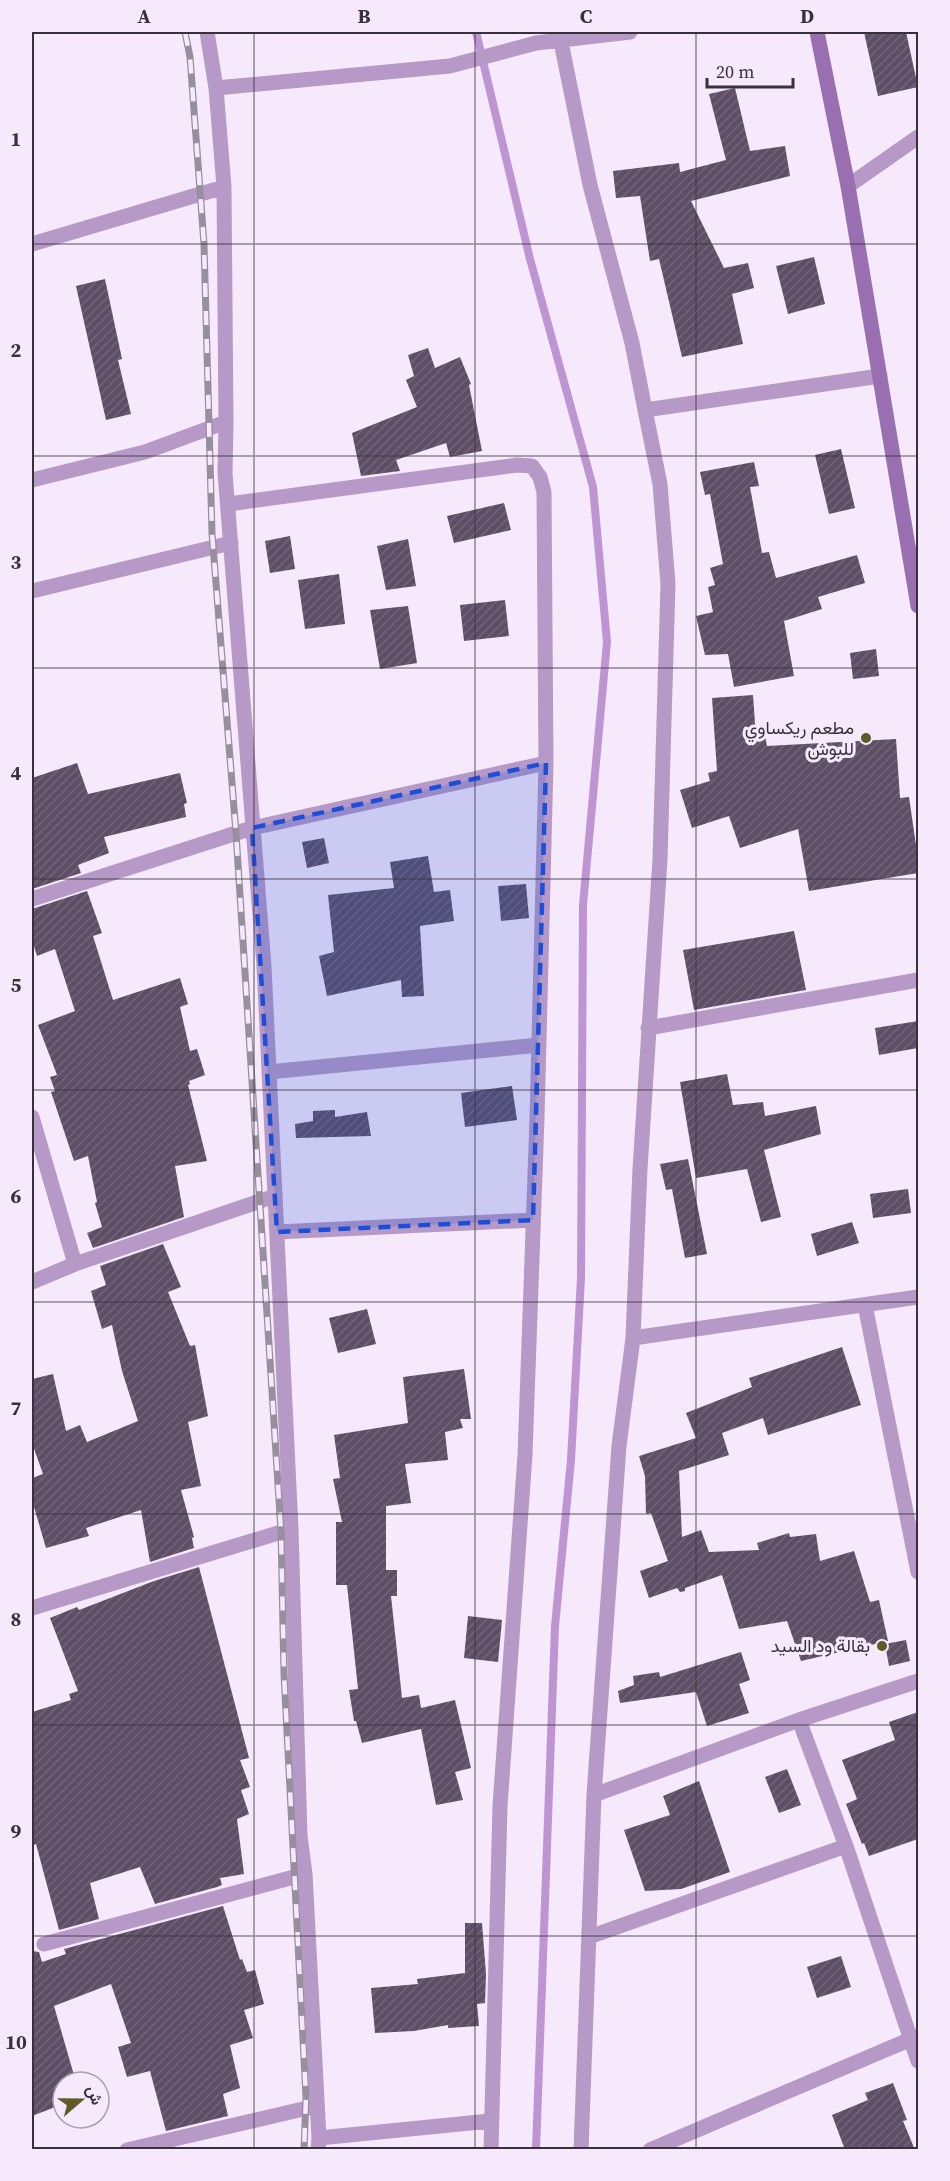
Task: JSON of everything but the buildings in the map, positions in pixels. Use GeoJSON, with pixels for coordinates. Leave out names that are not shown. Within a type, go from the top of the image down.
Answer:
{"type":"FeatureCollection","features":[{"type":"Feature","properties":{"kind":"street"},"geometry":{"type":"LineString","coordinates":[[207,32],[216,88],[224,187],[225,473],[264,966],[291,1529],[300,1836],[305,1874],[319,2144],[490,2121]]}},
{"type":"Feature","properties":{"kind":"street"},"geometry":{"type":"LineString","coordinates":[[216,88],[450,66],[560,36],[630,32]]}},
{"type":"Feature","properties":{"kind":"street"},"geometry":{"type":"LineString","coordinates":[[817,32],[848,186],[915,564],[918,606]]}},
{"type":"Feature","properties":{"kind":"street"},"geometry":{"type":"LineString","coordinates":[[560,36],[590,185],[632,343],[660,484],[668,584],[660,859],[648,1028],[633,1338],[619,1446],[594,1795],[580,2150]]}},
{"type":"Feature","properties":{"kind":"street"},"geometry":{"type":"LineString","coordinates":[[848,186],[918,137]]}},
{"type":"Feature","properties":{"kind":"street"},"geometry":{"type":"LineString","coordinates":[[32,244],[224,187]]}},
{"type":"Feature","properties":{"kind":"street"},"geometry":{"type":"LineString","coordinates":[[645,410],[880,376]]}},
{"type":"Feature","properties":{"kind":"street"},"geometry":{"type":"LineString","coordinates":[[32,480],[145,452],[226,422]]}},
{"type":"Feature","properties":{"kind":"street"},"geometry":{"type":"LineString","coordinates":[[228,504],[517,465],[532,466],[540,477],[544,492],[546,763],[539,1045],[525,1455],[500,1806],[491,2150]]}},
{"type":"Feature","properties":{"kind":"street"},"geometry":{"type":"LineString","coordinates":[[32,591],[231,543]]}},
{"type":"Feature","properties":{"kind":"street"},"geometry":{"type":"LineString","coordinates":[[32,899],[252,828],[546,763]]}},
{"type":"Feature","properties":{"kind":"street"},"geometry":{"type":"LineString","coordinates":[[648,1028],[918,980]]}},
{"type":"Feature","properties":{"kind":"street"},"geometry":{"type":"LineString","coordinates":[[269,1071],[539,1045]]}},
{"type":"Feature","properties":{"kind":"street"},"geometry":{"type":"LineString","coordinates":[[32,1117],[75,1263]]}},
{"type":"Feature","properties":{"kind":"street"},"geometry":{"type":"LineString","coordinates":[[32,1282],[75,1263],[275,1196]]}},
{"type":"Feature","properties":{"kind":"street"},"geometry":{"type":"LineString","coordinates":[[277,1232],[533,1220]]}},
{"type":"Feature","properties":{"kind":"street"},"geometry":{"type":"LineString","coordinates":[[633,1338],[918,1297]]}},
{"type":"Feature","properties":{"kind":"street"},"geometry":{"type":"LineString","coordinates":[[865,1305],[918,1572]]}},
{"type":"Feature","properties":{"kind":"street"},"geometry":{"type":"LineString","coordinates":[[32,1608],[291,1529]]}},
{"type":"Feature","properties":{"kind":"street"},"geometry":{"type":"LineString","coordinates":[[594,1795],[799,1720],[918,1681]]}},
{"type":"Feature","properties":{"kind":"street"},"geometry":{"type":"LineString","coordinates":[[799,1720],[915,2038],[918,2061]]}},
{"type":"Feature","properties":{"kind":"street"},"geometry":{"type":"LineString","coordinates":[[589,1937],[846,1846]]}},
{"type":"Feature","properties":{"kind":"street"},"geometry":{"type":"LineString","coordinates":[[44,1944],[305,1874]]}},
{"type":"Feature","properties":{"kind":"street"},"geometry":{"type":"LineString","coordinates":[[650,2150],[915,2038]]}},
{"type":"Feature","properties":{"kind":"street"},"geometry":{"type":"LineString","coordinates":[[127,2150],[316,2106]]}},
{"type":"Feature","properties":{"kind":"highlighted area"},"geometry":{"type":"Polygon","coordinates":[[[546,763],[533,1220],[277,1232],[252,828],[546,763]]]}},
{"type":"Feature","properties":{"kind":"waterway"},"geometry":{"type":"LineString","coordinates":[[476,32],[530,259],[593,487],[607,642],[583,905],[581,1278],[571,1460],[555,1626],[536,2150]]}},
{"type":"Feature","properties":{"kind":"railway"},"geometry":{"type":"LineString","coordinates":[[185,32],[190,57],[204,244],[212,533],[236,833],[281,1531],[284,1674],[306,2097],[304,2150]]}},
{"type":"Feature","properties":{"kind":"place","name":"مطعم ريكساوي للبوش"},"geometry":{"type":"Point","coordinates":[866,738]}},
{"type":"Feature","properties":{"kind":"place","name":"بقالة ود السيد"},"geometry":{"type":"Point","coordinates":[882,1646]}}]}
